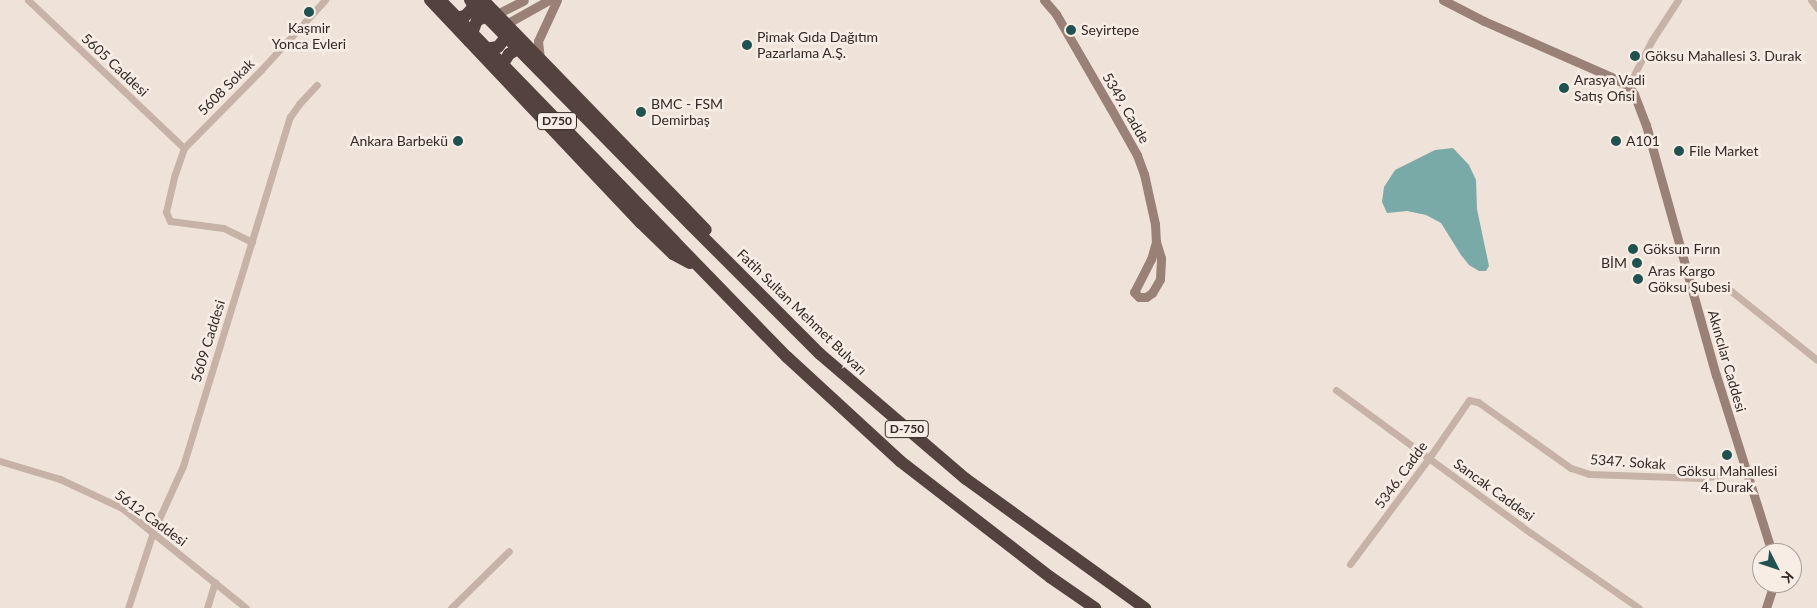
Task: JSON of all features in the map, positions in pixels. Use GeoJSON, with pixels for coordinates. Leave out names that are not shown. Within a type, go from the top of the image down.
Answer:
{"type":"FeatureCollection","features":[{"type":"Feature","properties":{"kind":"highway"},"geometry":{"type":"LineString","coordinates":[[430,0],[648,229],[674,254],[701,269]]}},
{"type":"Feature","properties":{"kind":"highway","name":"D750"},"geometry":{"type":"LineString","coordinates":[[440,0],[787,357],[900,461],[1050,577],[1095,608]]}},
{"type":"Feature","properties":{"kind":"highway","name":"Fatih Sultan Mehmet Bulvarı"},"geometry":{"type":"LineString","coordinates":[[470,0],[820,354],[966,479],[1145,608]]}},
{"type":"Feature","properties":{"kind":"highway"},"geometry":{"type":"LineString","coordinates":[[446,16],[454,18],[465,16],[475,0]]}},
{"type":"Feature","properties":{"kind":"highway"},"geometry":{"type":"LineString","coordinates":[[483,0],[703,225],[718,252]]}},
{"type":"Feature","properties":{"kind":"highway"},"geometry":{"type":"LineString","coordinates":[[469,40],[473,24],[477,20],[497,14]]}},
{"type":"Feature","properties":{"kind":"highway"},"geometry":{"type":"LineString","coordinates":[[478,50],[493,49],[502,43],[506,24]]}},
{"type":"Feature","properties":{"kind":"highway"},"geometry":{"type":"LineString","coordinates":[[503,77],[503,64],[510,54],[523,49],[536,55]]}},
{"type":"Feature","properties":{"kind":"street","name":"5605 Caddesi"},"geometry":{"type":"LineString","coordinates":[[28,0],[184,148]]}},
{"type":"Feature","properties":{"kind":"street","name":"5608 Sokak"},"geometry":{"type":"LineString","coordinates":[[184,148],[325,0]]}},
{"type":"Feature","properties":{"kind":"street"},"geometry":{"type":"LineString","coordinates":[[497,14],[524,0]]}},
{"type":"Feature","properties":{"kind":"street"},"geometry":{"type":"LineString","coordinates":[[506,24],[549,0]]}},
{"type":"Feature","properties":{"kind":"street"},"geometry":{"type":"LineString","coordinates":[[536,55],[538,41],[551,9],[557,0]]}},
{"type":"Feature","properties":{"kind":"street","name":"5349. Cadde"},"geometry":{"type":"LineString","coordinates":[[1044,0],[1061,22],[1137,155],[1161,258],[1160,279],[1152,293],[1140,297],[1134,292],[1151,259],[1156,242]]}},
{"type":"Feature","properties":{"kind":"street"},"geometry":{"type":"LineString","coordinates":[[1443,0],[1484,21],[1594,68],[1628,86],[1652,40],[1678,0]]}},
{"type":"Feature","properties":{"kind":"street"},"geometry":{"type":"LineString","coordinates":[[1811,0],[1817,8]]}},
{"type":"Feature","properties":{"kind":"street","name":"5609 Caddesi"},"geometry":{"type":"LineString","coordinates":[[128,608],[153,532],[178,482],[290,117],[299,104],[317,85]]}},
{"type":"Feature","properties":{"kind":"street","name":"Akıncılar Caddesi"},"geometry":{"type":"LineString","coordinates":[[1628,86],[1634,94],[1646,125],[1692,288],[1769,543]]}},
{"type":"Feature","properties":{"kind":"street"},"geometry":{"type":"LineString","coordinates":[[184,148],[173,182],[166,212],[167,217],[170,221],[223,228],[252,242]]}},
{"type":"Feature","properties":{"kind":"street"},"geometry":{"type":"LineString","coordinates":[[1692,288],[1724,288],[1731,291],[1817,360]]}},
{"type":"Feature","properties":{"kind":"street","name":"Sancak Caddesi"},"geometry":{"type":"LineString","coordinates":[[1336,390],[1639,608]]}},
{"type":"Feature","properties":{"kind":"street","name":"5347. Sokak"},"geometry":{"type":"LineString","coordinates":[[1469,400],[1478,402],[1571,468],[1589,474],[1702,478],[1722,475],[1745,466]]}},
{"type":"Feature","properties":{"kind":"street","name":"5346. Cadde"},"geometry":{"type":"LineString","coordinates":[[1350,564],[1429,458],[1469,400]]}},
{"type":"Feature","properties":{"kind":"street","name":"5612 Caddesi"},"geometry":{"type":"LineString","coordinates":[[0,461],[60,479],[100,496],[122,508],[246,608]]}},
{"type":"Feature","properties":{"kind":"street"},"geometry":{"type":"LineString","coordinates":[[451,608],[509,551]]}},
{"type":"Feature","properties":{"kind":"street"},"geometry":{"type":"LineString","coordinates":[[207,608],[215,582]]}},
{"type":"Feature","properties":{"kind":"street"},"geometry":{"type":"LineString","coordinates":[[1766,608],[1771,593]]}},
{"type":"Feature","properties":{"kind":"water"},"geometry":{"type":"Polygon","coordinates":[[[1453,148],[1469,165],[1476,180],[1477,209],[1489,266],[1486,271],[1479,271],[1469,265],[1441,223],[1426,215],[1407,211],[1387,213],[1382,202],[1384,187],[1395,170],[1435,150],[1453,148]]]}},
{"type":"Feature","properties":{"kind":"place","name":"Kaşmir Yonca Evleri"},"geometry":{"type":"Point","coordinates":[309,12]}},
{"type":"Feature","properties":{"kind":"place","name":"Seyirtepe"},"geometry":{"type":"Point","coordinates":[1071,30]}},
{"type":"Feature","properties":{"kind":"place","name":"Pimak Gıda Dağıtım Pazarlama A.Ş."},"geometry":{"type":"Point","coordinates":[747,45]}},
{"type":"Feature","properties":{"kind":"place","name":"Göksu Mahallesi 3. Durak"},"geometry":{"type":"Point","coordinates":[1635,56]}},
{"type":"Feature","properties":{"kind":"place","name":"Arasya Vadi Satış Ofisi"},"geometry":{"type":"Point","coordinates":[1564,88]}},
{"type":"Feature","properties":{"kind":"place","name":"BMC - FSM Demirbaş"},"geometry":{"type":"Point","coordinates":[641,112]}},
{"type":"Feature","properties":{"kind":"place","name":"Ankara Barbekü"},"geometry":{"type":"Point","coordinates":[458,141]}},
{"type":"Feature","properties":{"kind":"place","name":"A101"},"geometry":{"type":"Point","coordinates":[1616,141]}},
{"type":"Feature","properties":{"kind":"place","name":"File Market"},"geometry":{"type":"Point","coordinates":[1679,151]}},
{"type":"Feature","properties":{"kind":"place","name":"Göksun Fırın"},"geometry":{"type":"Point","coordinates":[1633,249]}},
{"type":"Feature","properties":{"kind":"place","name":"BİM"},"geometry":{"type":"Point","coordinates":[1637,263]}},
{"type":"Feature","properties":{"kind":"place","name":"Aras Kargo Göksu Şubesi"},"geometry":{"type":"Point","coordinates":[1638,279]}},
{"type":"Feature","properties":{"kind":"place","name":"Göksu Mahallesi 4. Durak"},"geometry":{"type":"Point","coordinates":[1727,455]}}]}
